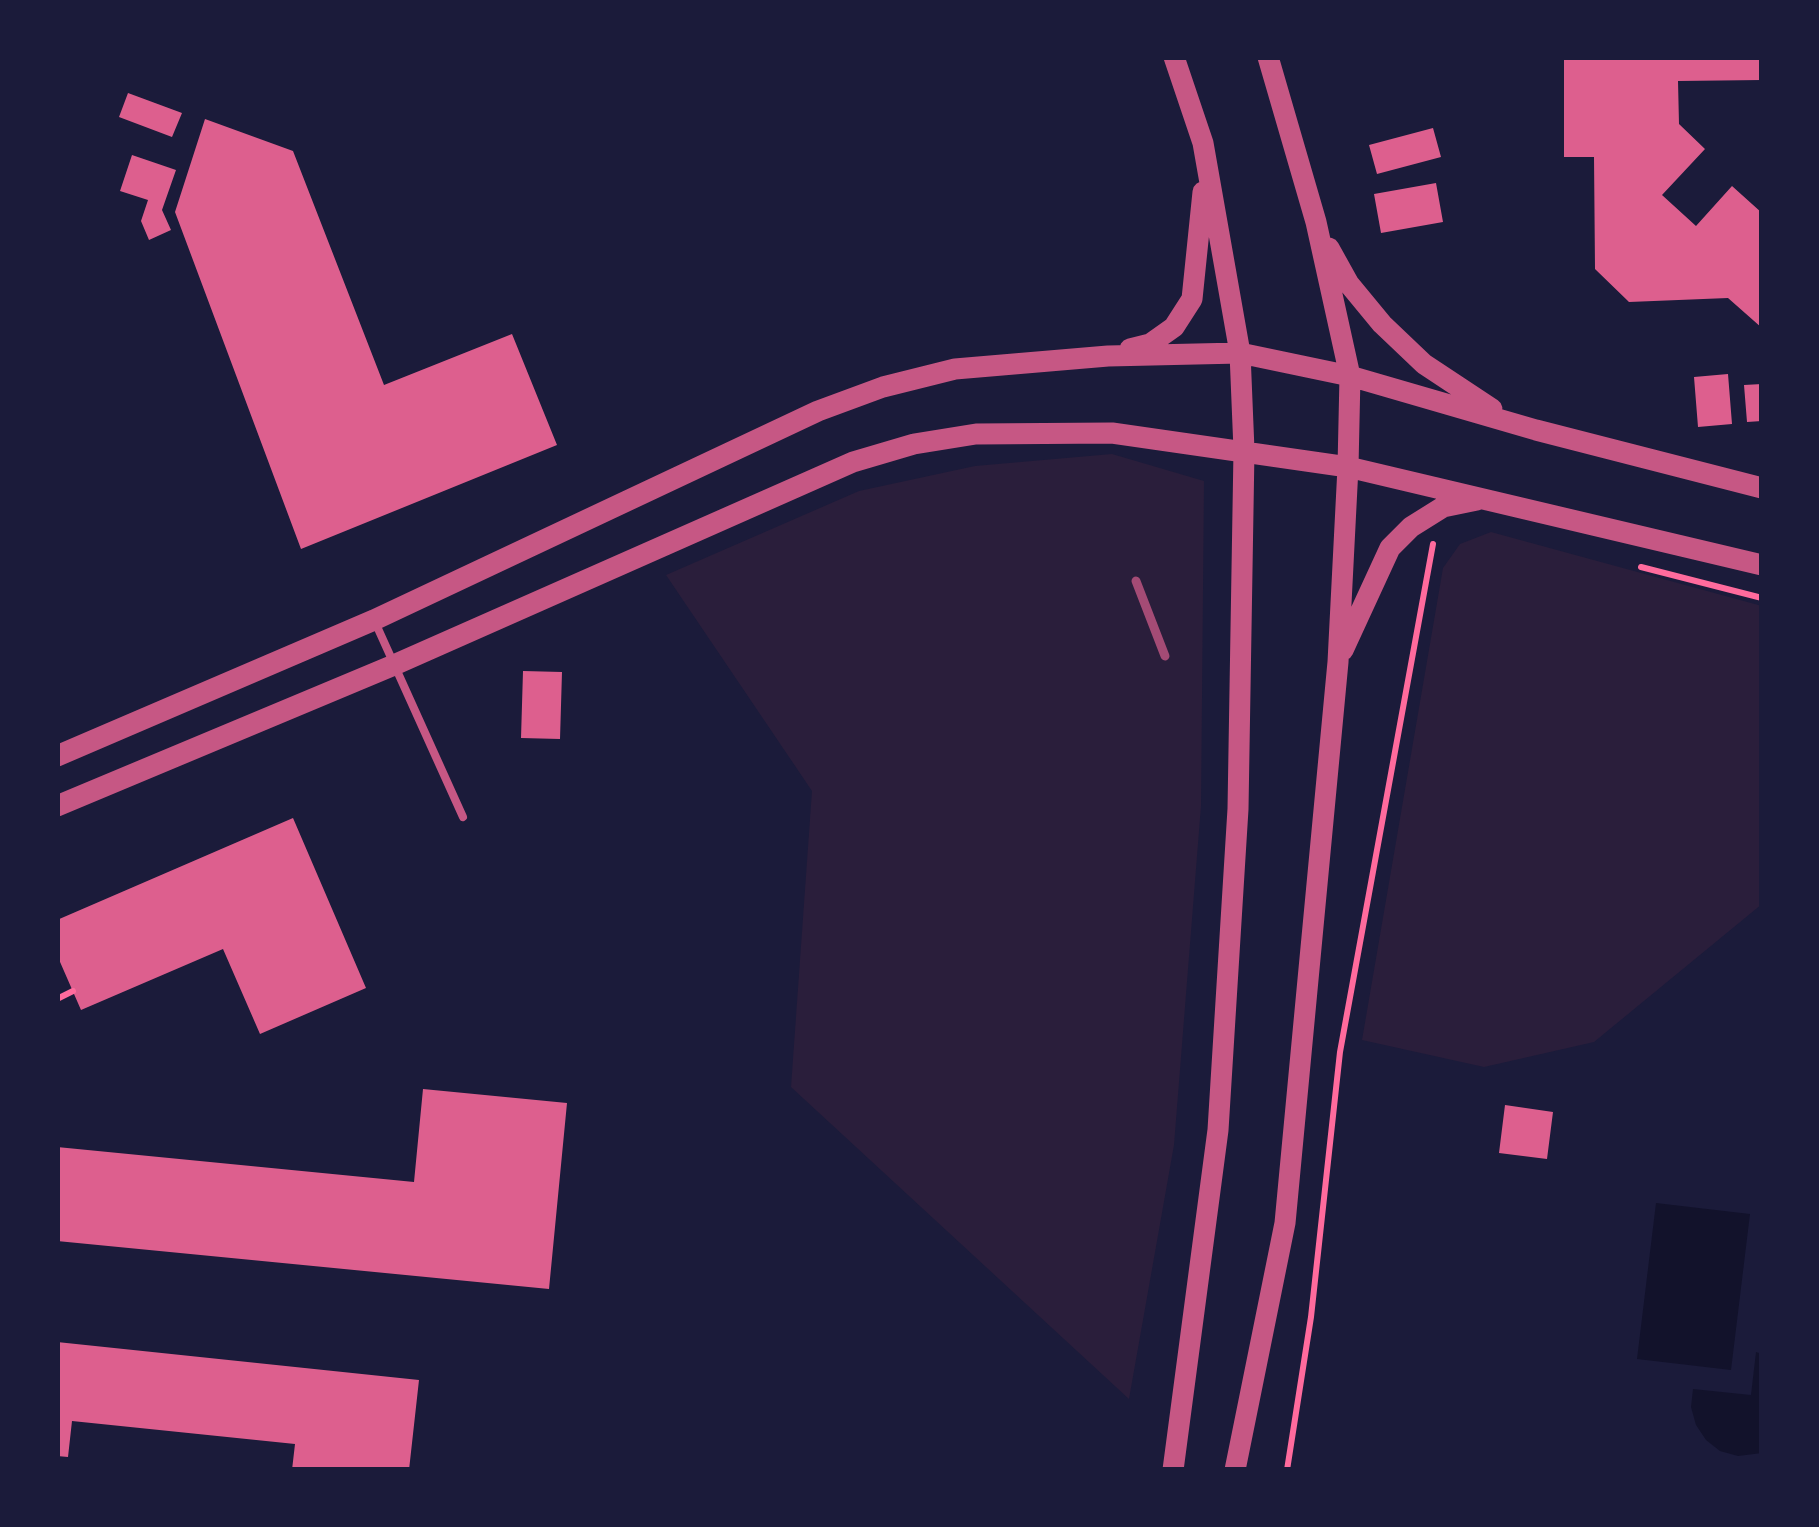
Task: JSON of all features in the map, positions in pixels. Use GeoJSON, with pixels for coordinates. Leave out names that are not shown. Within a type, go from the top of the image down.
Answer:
{"type":"FeatureCollection","features":[{"type":"Feature","properties":{"kind":"street"},"geometry":{"type":"LineString","coordinates":[[1173,1470],[1218,1130],[1238,809],[1244,450],[1240,353],[1203,143],[1174,57]]}},
{"type":"Feature","properties":{"kind":"street"},"geometry":{"type":"LineString","coordinates":[[1235,1470],[1285,1223],[1338,662],[1348,467],[1350,376],[1316,222],[1268,57]]}},
{"type":"Feature","properties":{"kind":"street"},"geometry":{"type":"LineString","coordinates":[[1108,356],[1150,344],[1174,327],[1192,298],[1200,249],[1203,143]]}},
{"type":"Feature","properties":{"kind":"street"},"geometry":{"type":"LineString","coordinates":[[1316,222],[1349,284],[1424,364],[1464,392],[1536,430]]}},
{"type":"Feature","properties":{"kind":"street"},"geometry":{"type":"LineString","coordinates":[[57,756],[374,620],[818,411],[955,369],[1108,356],[1240,353],[1350,376],[1762,488]]}},
{"type":"Feature","properties":{"kind":"street"},"geometry":{"type":"LineString","coordinates":[[57,806],[394,665],[853,462],[914,444],[976,434],[1112,433],[1348,467],[1762,565]]}},
{"type":"Feature","properties":{"kind":"street"},"geometry":{"type":"LineString","coordinates":[[1338,662],[1390,548],[1412,526],[1442,507],[1488,498]]}},
{"type":"Feature","properties":{"kind":"lane"},"geometry":{"type":"LineString","coordinates":[[374,620],[463,817]]}},
{"type":"Feature","properties":{"kind":"path"},"geometry":{"type":"LineString","coordinates":[[1287,1470],[1311,1317],[1340,1052],[1423,579],[1442,507]]}},
{"type":"Feature","properties":{"kind":"path"},"geometry":{"type":"LineString","coordinates":[[57,999],[73,992]]}},
{"type":"Feature","properties":{"kind":"shaded area"},"geometry":{"type":"Polygon","coordinates":[[[1112,454],[1204,481],[1201,806],[1174,1145],[1129,1399],[791,1087],[812,791],[666,575],[859,491],[975,466],[1112,454]]]}},
{"type":"Feature","properties":{"kind":"shaded area"},"geometry":{"type":"Polygon","coordinates":[[[1491,532],[1762,606],[1762,904],[1594,1042],[1484,1067],[1362,1040],[1443,568],[1460,544],[1491,532]]]}},
{"type":"Feature","properties":{"kind":"shaded area"},"geometry":{"type":"Polygon","coordinates":[[[1656,1203],[1750,1214],[1731,1370],[1637,1359],[1656,1203]]]}},
{"type":"Feature","properties":{"kind":"shaded area"},"geometry":{"type":"Polygon","coordinates":[[[1756,1352],[1762,1354],[1762,1453],[1738,1456],[1706,1440],[1691,1407],[1693,1389],[1751,1395],[1756,1352]]]}},
{"type":"Feature","properties":{"kind":"building"},"geometry":{"type":"Polygon","coordinates":[[[1564,57],[1762,57],[1762,80],[1678,81],[1679,124],[1705,149],[1662,195],[1696,226],[1732,186],[1762,213],[1762,328],[1728,298],[1629,302],[1595,269],[1594,157],[1564,157],[1564,57]]]}},
{"type":"Feature","properties":{"kind":"building"},"geometry":{"type":"Polygon","coordinates":[[[128,93],[182,113],[172,137],[119,117],[128,93]]]}},
{"type":"Feature","properties":{"kind":"building"},"geometry":{"type":"Polygon","coordinates":[[[205,119],[293,151],[384,385],[512,334],[557,445],[301,549],[175,212],[205,119]]]}},
{"type":"Feature","properties":{"kind":"building"},"geometry":{"type":"Polygon","coordinates":[[[1433,128],[1441,157],[1377,174],[1369,145],[1433,128]]]}},
{"type":"Feature","properties":{"kind":"building"},"geometry":{"type":"Polygon","coordinates":[[[132,155],[176,170],[162,210],[171,230],[149,240],[141,221],[148,200],[120,191],[132,155]]]}},
{"type":"Feature","properties":{"kind":"building"},"geometry":{"type":"Polygon","coordinates":[[[1436,183],[1443,222],[1381,233],[1374,194],[1436,183]]]}},
{"type":"Feature","properties":{"kind":"building"},"geometry":{"type":"Polygon","coordinates":[[[1728,374],[1732,424],[1698,427],[1694,377],[1728,374]]]}},
{"type":"Feature","properties":{"kind":"building"},"geometry":{"type":"Polygon","coordinates":[[[1762,384],[1762,421],[1747,422],[1744,385],[1762,384]]]}},
{"type":"Feature","properties":{"kind":"building"},"geometry":{"type":"Polygon","coordinates":[[[523,671],[562,672],[560,739],[521,738],[523,671]]]}},
{"type":"Feature","properties":{"kind":"building"},"geometry":{"type":"Polygon","coordinates":[[[293,818],[366,988],[260,1034],[223,949],[81,1010],[57,955],[57,920],[293,818]]]}},
{"type":"Feature","properties":{"kind":"building"},"geometry":{"type":"Polygon","coordinates":[[[423,1089],[567,1103],[549,1289],[57,1241],[57,1147],[414,1182],[423,1089]]]}},
{"type":"Feature","properties":{"kind":"building"},"geometry":{"type":"Polygon","coordinates":[[[1505,1105],[1553,1112],[1547,1159],[1499,1153],[1505,1105]]]}},
{"type":"Feature","properties":{"kind":"building"},"geometry":{"type":"Polygon","coordinates":[[[57,1342],[419,1380],[409,1470],[292,1470],[295,1444],[72,1421],[68,1457],[57,1456],[57,1342]]]}},
{"type":"Feature","properties":{"kind":"railway"},"geometry":{"type":"LineString","coordinates":[[1136,581],[1165,656]]}}]}
